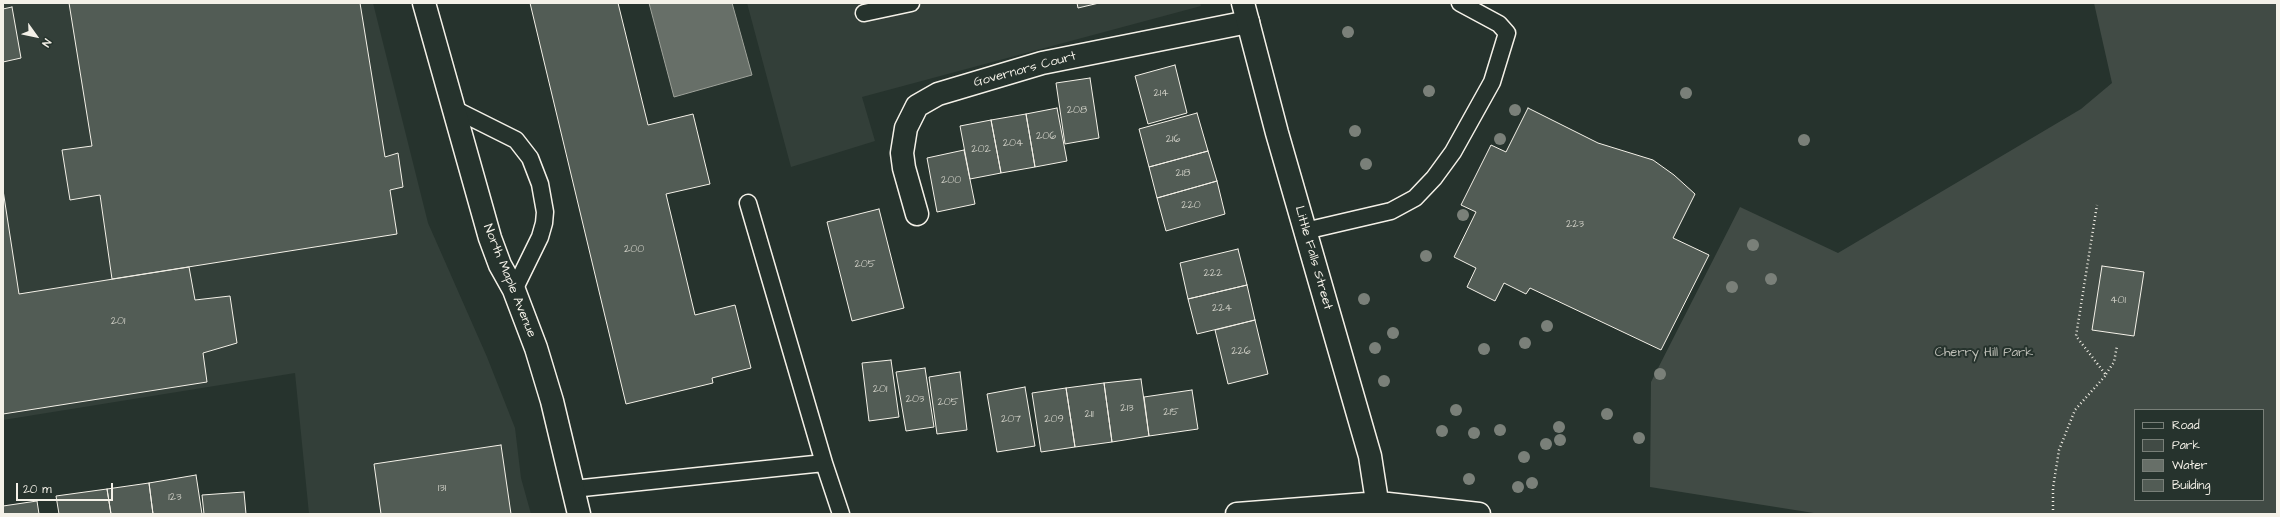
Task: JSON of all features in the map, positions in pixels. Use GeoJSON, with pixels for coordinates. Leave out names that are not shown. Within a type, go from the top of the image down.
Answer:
{"type":"FeatureCollection","features":[{"type":"Feature","properties":{"kind":"street","name":"North Maple Avenue"},"geometry":{"type":"LineString","coordinates":[[424,3],[490,238],[500,265],[514,290],[536,348],[552,401],[579,514]]}},
{"type":"Feature","properties":{"kind":"street","name":"Little Falls Street"},"geometry":{"type":"LineString","coordinates":[[1245,12],[1305,232],[1370,456],[1379,508]]}},
{"type":"Feature","properties":{"kind":"street","name":"Governors Court"},"geometry":{"type":"LineString","coordinates":[[917,214],[904,168],[902,153],[906,128],[917,106],[938,94],[1042,63],[1245,12]]}},
{"type":"Feature","properties":{"kind":"street"},"geometry":{"type":"LineString","coordinates":[[1237,514],[1379,508],[1479,514]]}},
{"type":"Feature","properties":{"kind":"lane"},"geometry":{"type":"LineString","coordinates":[[864,13],[911,3]]}},
{"type":"Feature","properties":{"kind":"lane"},"geometry":{"type":"LineString","coordinates":[[1305,232],[1391,211],[1415,198],[1434,178],[1453,152],[1492,82],[1507,33],[1499,24],[1460,3]]}},
{"type":"Feature","properties":{"kind":"lane"},"geometry":{"type":"LineString","coordinates":[[454,108],[516,140],[530,158],[540,184],[546,212],[544,223],[540,237],[514,290]]}},
{"type":"Feature","properties":{"kind":"lane"},"geometry":{"type":"LineString","coordinates":[[748,203],[824,463],[841,514]]}},
{"type":"Feature","properties":{"kind":"lane"},"geometry":{"type":"LineString","coordinates":[[573,489],[824,463]]}},
{"type":"Feature","properties":{"kind":"path"},"geometry":{"type":"LineString","coordinates":[[2097,205],[2076,336],[2106,374]]}},
{"type":"Feature","properties":{"kind":"path"},"geometry":{"type":"LineString","coordinates":[[2053,514],[2053,488],[2059,450],[2075,410],[2106,374],[2114,362],[2117,346]]}},
{"type":"Feature","properties":{"kind":"shaded area"},"geometry":{"type":"Polygon","coordinates":[[[3,3],[373,3],[428,223],[487,357],[515,428],[521,478],[531,514],[309,514],[295,373],[3,420],[3,3]]]}},
{"type":"Feature","properties":{"kind":"shaded area"},"geometry":{"type":"Polygon","coordinates":[[[747,3],[1200,3],[1201,6],[862,97],[875,141],[791,167],[747,3]]]}},
{"type":"Feature","properties":{"kind":"green space","name":"Cherry Hill Park"},"geometry":{"type":"Polygon","coordinates":[[[2094,3],[2277,3],[2277,514],[1820,514],[1650,487],[1651,382],[1740,207],[1838,253],[2081,109],[2112,83],[2094,3]]]}},
{"type":"Feature","properties":{"kind":"water"},"geometry":{"type":"Polygon","coordinates":[[[649,3],[732,3],[752,75],[674,97],[649,3]]]}},
{"type":"Feature","properties":{"kind":"building"},"geometry":{"type":"Polygon","coordinates":[[[69,3],[360,3],[385,157],[398,153],[403,187],[390,190],[397,234],[112,279],[100,195],[70,200],[62,150],[92,146],[69,3]]]}},
{"type":"Feature","properties":{"kind":"building"},"geometry":{"type":"Polygon","coordinates":[[[530,3],[618,3],[648,125],[693,114],[710,184],[666,194],[695,315],[735,305],[751,368],[712,378],[713,383],[626,404],[530,3]]]}},
{"type":"Feature","properties":{"kind":"building"},"geometry":{"type":"Polygon","coordinates":[[[1077,3],[1099,3],[1078,8],[1077,3]]]}},
{"type":"Feature","properties":{"kind":"building"},"geometry":{"type":"Polygon","coordinates":[[[12,7],[21,58],[3,62],[3,9],[12,7]]]}},
{"type":"Feature","properties":{"kind":"building"},"geometry":{"type":"Polygon","coordinates":[[[1175,65],[1187,113],[1148,124],[1135,76],[1175,65]]]}},
{"type":"Feature","properties":{"kind":"building"},"geometry":{"type":"Polygon","coordinates":[[[1090,78],[1099,138],[1065,144],[1056,83],[1090,78]]]}},
{"type":"Feature","properties":{"kind":"building"},"geometry":{"type":"Polygon","coordinates":[[[1057,108],[1067,161],[1035,167],[1026,114],[1057,108]]]}},
{"type":"Feature","properties":{"kind":"building"},"geometry":{"type":"Polygon","coordinates":[[[1528,108],[1598,143],[1653,160],[1674,175],[1695,194],[1673,238],[1709,255],[1661,350],[1530,288],[1526,294],[1504,283],[1495,301],[1467,287],[1476,268],[1454,257],[1476,212],[1461,205],[1491,145],[1506,152],[1528,108]]]}},
{"type":"Feature","properties":{"kind":"building"},"geometry":{"type":"Polygon","coordinates":[[[1197,113],[1208,151],[1149,167],[1139,129],[1197,113]]]}},
{"type":"Feature","properties":{"kind":"building"},"geometry":{"type":"Polygon","coordinates":[[[1026,114],[1035,167],[1001,173],[991,120],[1026,114]]]}},
{"type":"Feature","properties":{"kind":"building"},"geometry":{"type":"Polygon","coordinates":[[[991,120],[1001,173],[970,179],[960,126],[991,120]]]}},
{"type":"Feature","properties":{"kind":"building"},"geometry":{"type":"Polygon","coordinates":[[[964,150],[975,204],[937,212],[927,158],[964,150]]]}},
{"type":"Feature","properties":{"kind":"building"},"geometry":{"type":"Polygon","coordinates":[[[1208,151],[1217,181],[1157,198],[1149,167],[1208,151]]]}},
{"type":"Feature","properties":{"kind":"building"},"geometry":{"type":"Polygon","coordinates":[[[1217,181],[1225,214],[1166,231],[1157,198],[1217,181]]]}},
{"type":"Feature","properties":{"kind":"building"},"geometry":{"type":"Polygon","coordinates":[[[3,190],[19,294],[189,267],[195,300],[230,296],[237,343],[203,353],[207,382],[3,414],[3,190]]]}},
{"type":"Feature","properties":{"kind":"building"},"geometry":{"type":"Polygon","coordinates":[[[879,209],[904,308],[852,321],[827,222],[879,209]]]}},
{"type":"Feature","properties":{"kind":"building"},"geometry":{"type":"Polygon","coordinates":[[[1238,249],[1247,285],[1188,299],[1180,263],[1238,249]]]}},
{"type":"Feature","properties":{"kind":"building"},"geometry":{"type":"Polygon","coordinates":[[[2102,266],[2144,272],[2134,336],[2092,330],[2102,266]]]}},
{"type":"Feature","properties":{"kind":"building"},"geometry":{"type":"Polygon","coordinates":[[[1247,285],[1255,320],[1197,334],[1188,299],[1247,285]]]}},
{"type":"Feature","properties":{"kind":"building"},"geometry":{"type":"Polygon","coordinates":[[[1255,320],[1268,374],[1228,384],[1215,330],[1255,320]]]}},
{"type":"Feature","properties":{"kind":"building"},"geometry":{"type":"Polygon","coordinates":[[[891,360],[899,417],[869,421],[862,363],[891,360]]]}},
{"type":"Feature","properties":{"kind":"building"},"geometry":{"type":"Polygon","coordinates":[[[925,368],[934,427],[906,431],[896,372],[925,368]]]}},
{"type":"Feature","properties":{"kind":"building"},"geometry":{"type":"Polygon","coordinates":[[[960,372],[967,430],[937,434],[929,377],[960,372]]]}},
{"type":"Feature","properties":{"kind":"building"},"geometry":{"type":"Polygon","coordinates":[[[1141,379],[1149,436],[1112,442],[1104,383],[1141,379]]]}},
{"type":"Feature","properties":{"kind":"building"},"geometry":{"type":"Polygon","coordinates":[[[1104,383],[1112,442],[1075,447],[1066,388],[1104,383]]]}},
{"type":"Feature","properties":{"kind":"building"},"geometry":{"type":"Polygon","coordinates":[[[1025,387],[1035,446],[997,452],[987,394],[1025,387]]]}},
{"type":"Feature","properties":{"kind":"building"},"geometry":{"type":"Polygon","coordinates":[[[1066,388],[1075,447],[1041,452],[1032,393],[1066,388]]]}},
{"type":"Feature","properties":{"kind":"building"},"geometry":{"type":"Polygon","coordinates":[[[1192,390],[1198,429],[1149,436],[1144,397],[1192,390]]]}},
{"type":"Feature","properties":{"kind":"building"},"geometry":{"type":"Polygon","coordinates":[[[501,445],[511,514],[381,514],[374,464],[501,445]]]}},
{"type":"Feature","properties":{"kind":"building"},"geometry":{"type":"Polygon","coordinates":[[[196,475],[202,514],[153,514],[149,483],[196,475]]]}},
{"type":"Feature","properties":{"kind":"building"},"geometry":{"type":"Polygon","coordinates":[[[149,483],[153,514],[111,514],[107,489],[149,483]]]}},
{"type":"Feature","properties":{"kind":"building"},"geometry":{"type":"Polygon","coordinates":[[[107,489],[111,514],[59,514],[56,496],[107,489]]]}},
{"type":"Feature","properties":{"kind":"building"},"geometry":{"type":"Polygon","coordinates":[[[244,492],[246,514],[204,514],[202,495],[244,492]]]}},
{"type":"Feature","properties":{"kind":"building"},"geometry":{"type":"Polygon","coordinates":[[[37,501],[39,514],[3,514],[3,506],[37,501]]]}}]}
